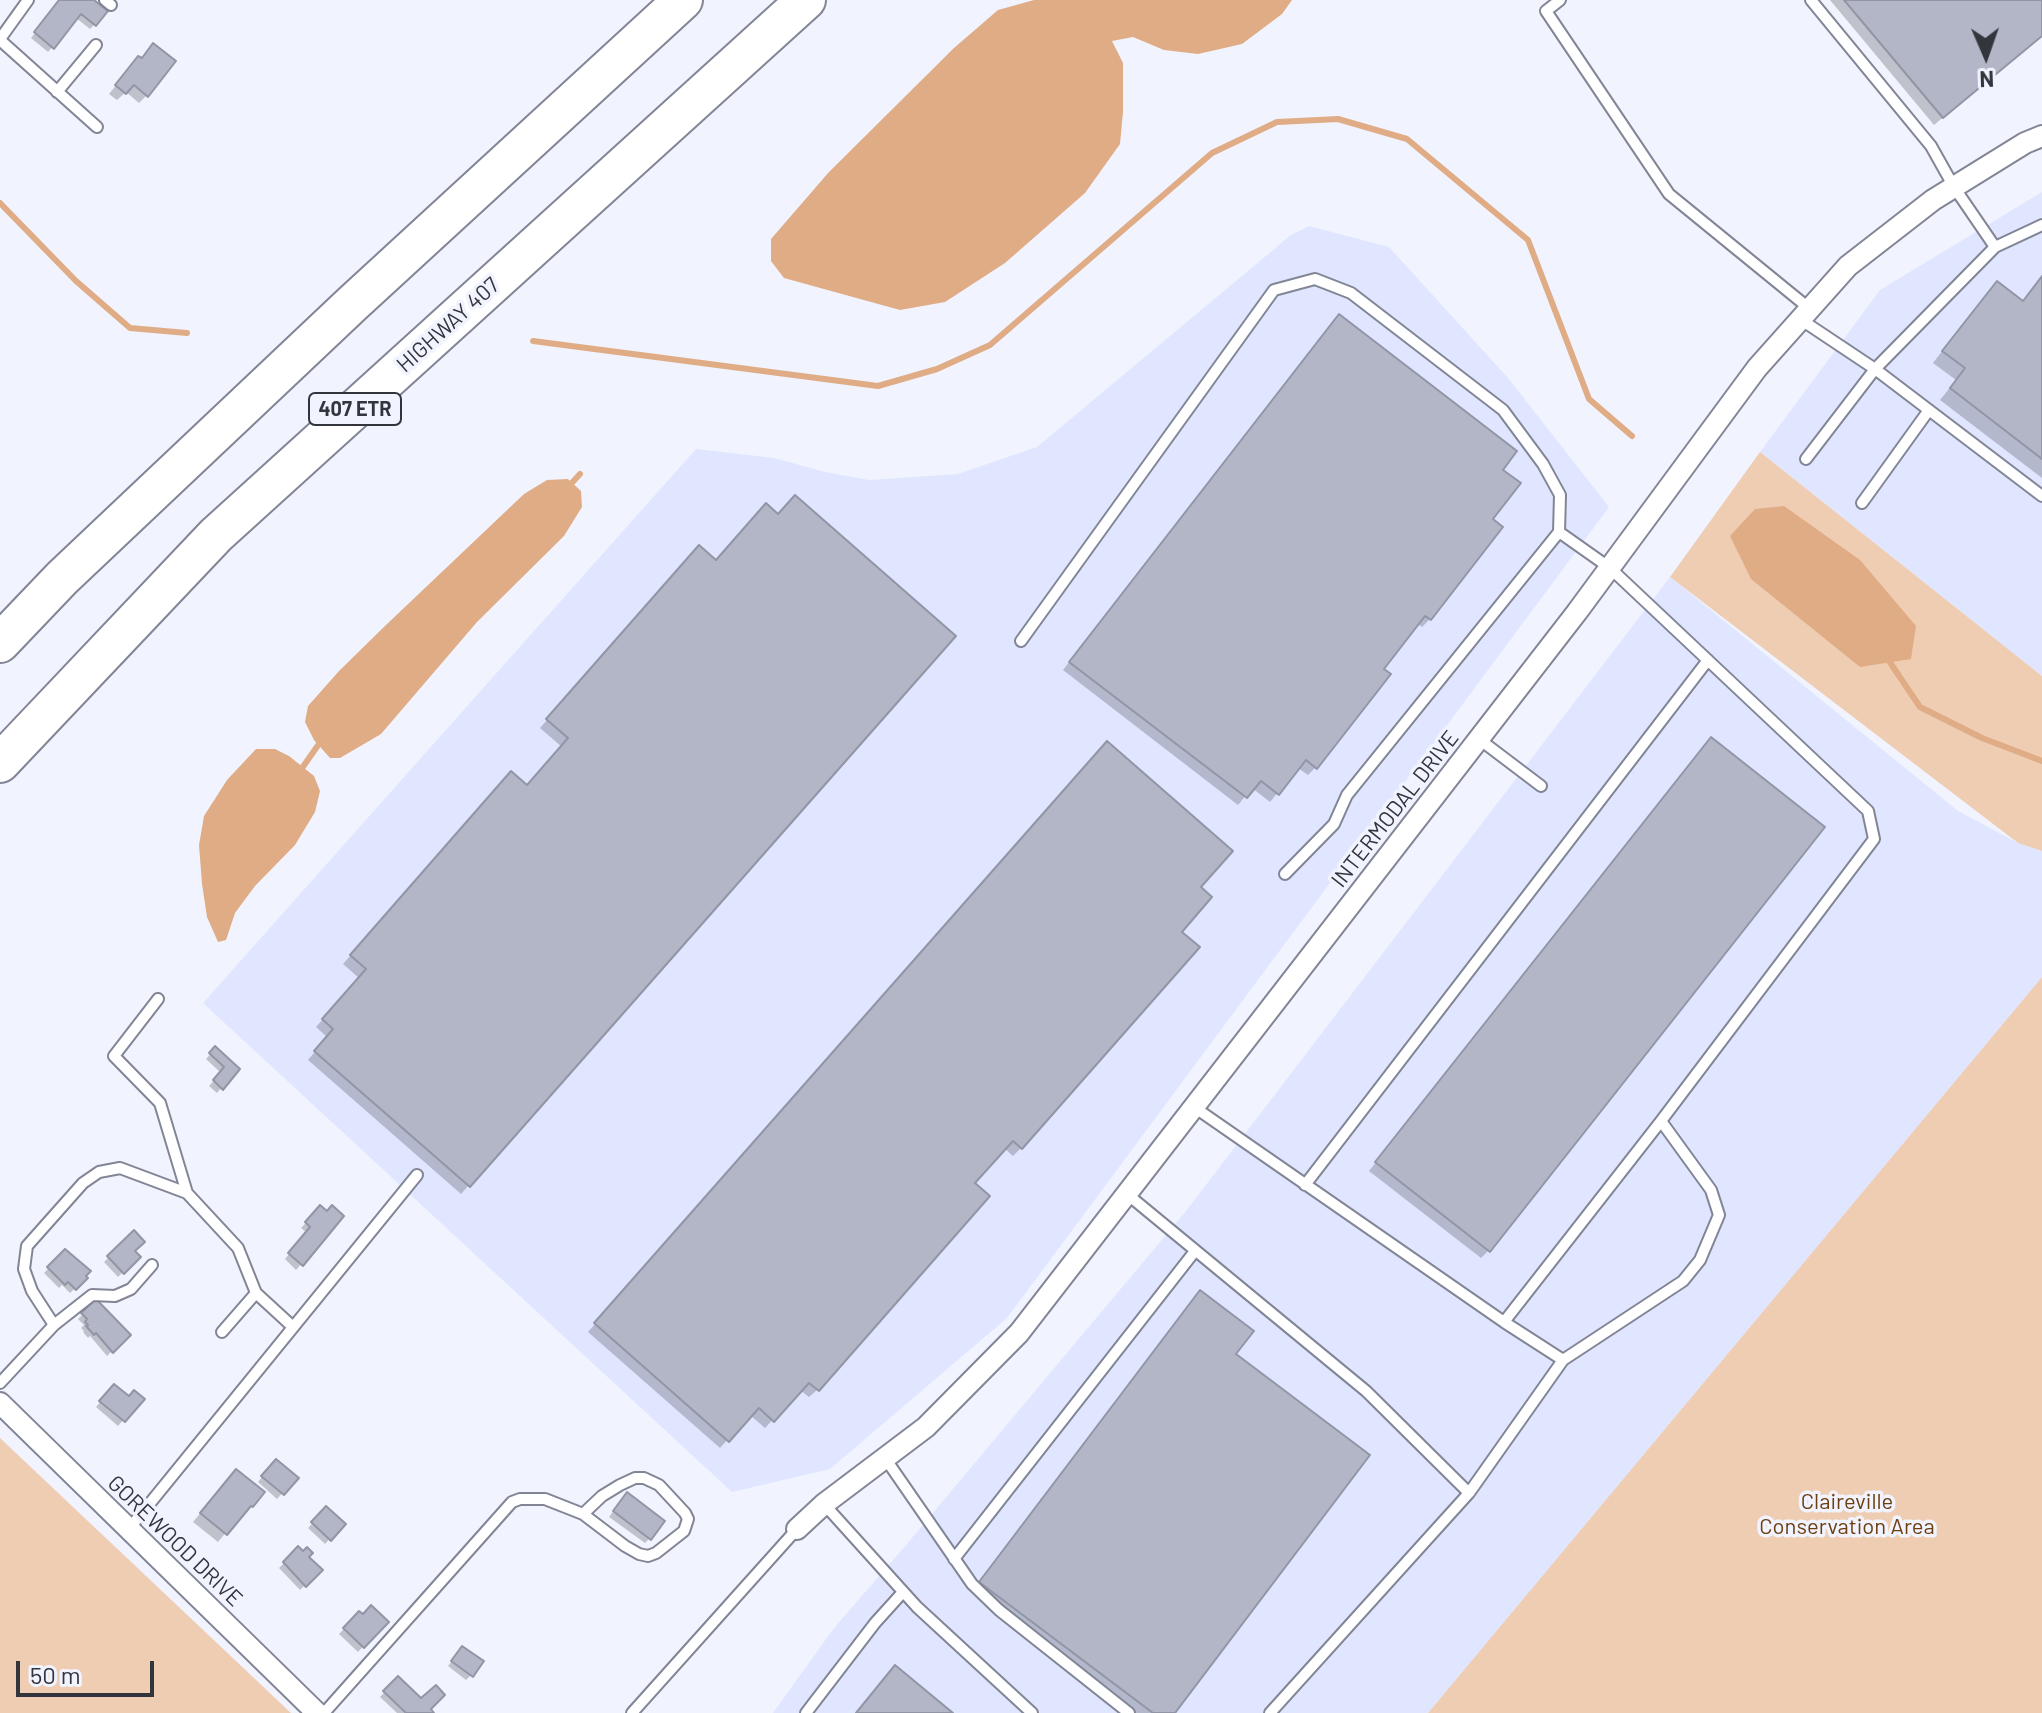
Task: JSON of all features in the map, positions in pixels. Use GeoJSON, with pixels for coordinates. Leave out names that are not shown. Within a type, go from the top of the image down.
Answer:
{"type":"FeatureCollection","features":[{"type":"Feature","properties":{"kind":"highway"},"geometry":{"type":"LineString","coordinates":[[0,643],[62,578],[329,326],[683,0]]}},
{"type":"Feature","properties":{"kind":"highway","name":"HIGHWAY 407"},"geometry":{"type":"LineString","coordinates":[[0,763],[216,535],[806,0]]}},
{"type":"Feature","properties":{"kind":"street","name":"INTERMODAL DRIVE"},"geometry":{"type":"LineString","coordinates":[[797,1529],[824,1504],[926,1427],[1019,1333],[1610,568],[1757,368],[1805,314],[1848,266],[1933,200],[2025,143],[2042,136]]}},
{"type":"Feature","properties":{"kind":"street","name":"GOREWOOD DRIVE"},"geometry":{"type":"LineString","coordinates":[[0,1403],[317,1713]]}},
{"type":"Feature","properties":{"kind":"lane"},"geometry":{"type":"LineString","coordinates":[[28,0],[0,40],[97,127]]}},
{"type":"Feature","properties":{"kind":"lane"},"geometry":{"type":"LineString","coordinates":[[1560,0],[1546,11],[1669,194],[1805,314],[2042,496]]}},
{"type":"Feature","properties":{"kind":"lane"},"geometry":{"type":"LineString","coordinates":[[1811,0],[1931,146],[1954,187],[1995,247]]}},
{"type":"Feature","properties":{"kind":"lane"},"geometry":{"type":"LineString","coordinates":[[57,92],[96,45]]}},
{"type":"Feature","properties":{"kind":"lane"},"geometry":{"type":"LineString","coordinates":[[1806,459],[1875,369],[1995,247],[2042,225]]}},
{"type":"Feature","properties":{"kind":"lane"},"geometry":{"type":"LineString","coordinates":[[1021,641],[1274,290],[1315,279],[1351,293],[1503,410],[1543,464],[1560,495],[1559,532],[1347,795],[1334,824],[1285,874]]}},
{"type":"Feature","properties":{"kind":"lane"},"geometry":{"type":"LineString","coordinates":[[1862,503],[1929,410]]}},
{"type":"Feature","properties":{"kind":"lane"},"geometry":{"type":"LineString","coordinates":[[1504,1322],[1661,1121],[1874,839],[1868,811],[1610,568],[1559,532]]}},
{"type":"Feature","properties":{"kind":"lane"},"geometry":{"type":"LineString","coordinates":[[1305,1185],[1708,660]]}},
{"type":"Feature","properties":{"kind":"lane"},"geometry":{"type":"LineString","coordinates":[[1479,739],[1541,786]]}},
{"type":"Feature","properties":{"kind":"lane"},"geometry":{"type":"LineString","coordinates":[[158,999],[114,1056],[160,1103],[187,1193],[238,1248],[256,1293],[293,1327]]}},
{"type":"Feature","properties":{"kind":"lane"},"geometry":{"type":"LineString","coordinates":[[1194,1107],[1563,1360]]}},
{"type":"Feature","properties":{"kind":"lane"},"geometry":{"type":"LineString","coordinates":[[1270,1713],[1469,1493],[1563,1360],[1683,1281],[1700,1260],[1719,1215],[1711,1190],[1661,1121]]}},
{"type":"Feature","properties":{"kind":"lane"},"geometry":{"type":"LineString","coordinates":[[54,1325],[32,1291],[24,1269],[27,1246],[83,1183],[99,1172],[120,1168],[187,1193]]}},
{"type":"Feature","properties":{"kind":"lane"},"geometry":{"type":"LineString","coordinates":[[129,1529],[417,1175]]}},
{"type":"Feature","properties":{"kind":"lane"},"geometry":{"type":"LineString","coordinates":[[1127,1194],[1366,1391],[1469,1493]]}},
{"type":"Feature","properties":{"kind":"lane"},"geometry":{"type":"LineString","coordinates":[[954,1559],[1195,1251]]}},
{"type":"Feature","properties":{"kind":"lane"},"geometry":{"type":"LineString","coordinates":[[0,1383],[54,1325],[92,1295],[115,1296],[131,1289],[152,1265]]}},
{"type":"Feature","properties":{"kind":"lane"},"geometry":{"type":"LineString","coordinates":[[222,1332],[256,1293]]}},
{"type":"Feature","properties":{"kind":"lane"},"geometry":{"type":"LineString","coordinates":[[885,1458],[972,1584],[999,1610],[1129,1713]]}},
{"type":"Feature","properties":{"kind":"lane"},"geometry":{"type":"LineString","coordinates":[[324,1713],[512,1502],[545,1499],[583,1514],[625,1546],[648,1556],[684,1531],[688,1519],[659,1485],[644,1478],[635,1478],[620,1485],[602,1496],[583,1514]]}},
{"type":"Feature","properties":{"kind":"lane"},"geometry":{"type":"LineString","coordinates":[[824,1504],[917,1607],[1032,1713]]}},
{"type":"Feature","properties":{"kind":"lane"},"geometry":{"type":"LineString","coordinates":[[632,1713],[797,1529]]}},
{"type":"Feature","properties":{"kind":"lane"},"geometry":{"type":"LineString","coordinates":[[806,1713],[875,1623],[903,1592]]}},
{"type":"Feature","properties":{"kind":"shaded area"},"geometry":{"type":"Polygon","coordinates":[[[1034,0],[1292,0],[1282,14],[1242,44],[1198,54],[1164,50],[1133,37],[1112,41],[1123,63],[1120,144],[1085,193],[1005,263],[945,302],[900,310],[784,278],[771,261],[771,239],[829,172],[954,48],[998,10],[1034,0]]]}},
{"type":"Feature","properties":{"kind":"shaded area"},"geometry":{"type":"Polygon","coordinates":[[[2042,192],[2042,676],[1760,452],[1880,290],[2042,192]]]}},
{"type":"Feature","properties":{"kind":"shaded area"},"geometry":{"type":"Polygon","coordinates":[[[1309,226],[1389,247],[1508,378],[1609,507],[1007,1318],[830,1469],[732,1492],[203,1003],[696,449],[774,458],[869,480],[958,474],[1037,447],[1291,235],[1309,226]]]}},
{"type":"Feature","properties":{"kind":"shaded area"},"geometry":{"type":"Polygon","coordinates":[[[568,479],[581,491],[582,507],[564,536],[477,622],[381,734],[340,758],[330,758],[314,740],[305,722],[308,706],[339,671],[524,494],[547,480],[568,479]]]}},
{"type":"Feature","properties":{"kind":"shaded area"},"geometry":{"type":"Polygon","coordinates":[[[1784,506],[1860,560],[1916,626],[1911,659],[1860,667],[1751,579],[1730,536],[1755,509],[1784,506]]]}},
{"type":"Feature","properties":{"kind":"shaded area"},"geometry":{"type":"Polygon","coordinates":[[[1670,577],[1958,811],[2018,843],[2042,851],[2042,977],[1428,1713],[773,1713],[834,1628],[1186,1211],[1670,577]]]}},
{"type":"Feature","properties":{"kind":"shaded area"},"geometry":{"type":"Polygon","coordinates":[[[256,749],[275,749],[289,756],[314,776],[320,791],[315,812],[295,845],[255,886],[235,913],[226,940],[218,942],[207,917],[202,884],[199,845],[204,816],[227,780],[256,749]]]}},
{"type":"Feature","properties":{"kind":"green space"},"geometry":{"type":"Polygon","coordinates":[[[1760,452],[2042,676],[2042,851],[2018,843],[1670,577],[1760,452]]]}},
{"type":"Feature","properties":{"kind":"green space","name":"Claireville Conservation Area"},"geometry":{"type":"Polygon","coordinates":[[[2042,977],[2042,1713],[1428,1713],[2042,977]]]}},
{"type":"Feature","properties":{"kind":"green space"},"geometry":{"type":"Polygon","coordinates":[[[0,1438],[291,1713],[0,1713],[0,1438]]]}},
{"type":"Feature","properties":{"kind":"building"},"geometry":{"type":"Polygon","coordinates":[[[59,0],[94,0],[108,11],[96,26],[81,14],[54,49],[34,32],[59,0]]]}},
{"type":"Feature","properties":{"kind":"building"},"geometry":{"type":"Polygon","coordinates":[[[1844,0],[2042,0],[2042,36],[1943,118],[1844,0]]]}},
{"type":"Feature","properties":{"kind":"building"},"geometry":{"type":"Polygon","coordinates":[[[153,43],[176,61],[148,97],[134,85],[126,94],[115,85],[138,56],[142,58],[153,43]]]}},
{"type":"Feature","properties":{"kind":"building"},"geometry":{"type":"Polygon","coordinates":[[[2042,276],[2042,459],[1950,388],[1965,368],[1942,351],[1997,281],[2023,301],[2042,276]]]}},
{"type":"Feature","properties":{"kind":"building"},"geometry":{"type":"Polygon","coordinates":[[[1339,314],[1517,451],[1503,470],[1521,483],[1493,519],[1503,527],[1431,620],[1425,616],[1384,669],[1391,674],[1317,769],[1306,760],[1279,795],[1261,781],[1247,798],[1069,662],[1339,314]]]}},
{"type":"Feature","properties":{"kind":"building"},"geometry":{"type":"Polygon","coordinates":[[[795,495],[956,636],[470,1187],[314,1051],[333,1029],[322,1019],[366,969],[350,955],[511,771],[527,785],[568,738],[546,719],[699,545],[716,560],[766,503],[778,514],[795,495]]]}},
{"type":"Feature","properties":{"kind":"building"},"geometry":{"type":"Polygon","coordinates":[[[1711,737],[1825,827],[1490,1252],[1375,1162],[1711,737]]]}},
{"type":"Feature","properties":{"kind":"building"},"geometry":{"type":"Polygon","coordinates":[[[1107,741],[1233,851],[1201,887],[1212,897],[1182,932],[1200,947],[1022,1149],[1013,1141],[975,1183],[990,1196],[819,1391],[809,1383],[774,1422],[759,1408],[729,1442],[594,1323],[1107,741]]]}},
{"type":"Feature","properties":{"kind":"building"},"geometry":{"type":"Polygon","coordinates":[[[215,1046],[240,1069],[223,1090],[213,1080],[224,1067],[209,1053],[215,1046]]]}},
{"type":"Feature","properties":{"kind":"building"},"geometry":{"type":"Polygon","coordinates":[[[320,1205],[327,1211],[332,1205],[344,1216],[303,1266],[288,1253],[310,1227],[305,1222],[320,1205]]]}},
{"type":"Feature","properties":{"kind":"building"},"geometry":{"type":"Polygon","coordinates":[[[134,1230],[145,1242],[135,1251],[141,1257],[124,1274],[107,1256],[134,1230]]]}},
{"type":"Feature","properties":{"kind":"building"},"geometry":{"type":"Polygon","coordinates":[[[65,1249],[91,1271],[76,1290],[68,1282],[65,1285],[47,1267],[65,1249]]]}},
{"type":"Feature","properties":{"kind":"building"},"geometry":{"type":"Polygon","coordinates":[[[1200,1290],[1254,1331],[1236,1354],[1370,1455],[1175,1713],[1153,1713],[979,1582],[1200,1290]]]}},
{"type":"Feature","properties":{"kind":"building"},"geometry":{"type":"Polygon","coordinates":[[[96,1299],[131,1335],[113,1353],[86,1326],[87,1319],[81,1313],[96,1299]]]}},
{"type":"Feature","properties":{"kind":"building"},"geometry":{"type":"Polygon","coordinates":[[[114,1384],[129,1396],[134,1390],[145,1399],[125,1422],[99,1401],[114,1384]]]}},
{"type":"Feature","properties":{"kind":"building"},"geometry":{"type":"Polygon","coordinates":[[[276,1459],[299,1478],[284,1495],[261,1476],[276,1459]]]}},
{"type":"Feature","properties":{"kind":"building"},"geometry":{"type":"Polygon","coordinates":[[[236,1469],[265,1492],[227,1535],[200,1513],[236,1469]]]}},
{"type":"Feature","properties":{"kind":"building"},"geometry":{"type":"Polygon","coordinates":[[[627,1492],[665,1521],[651,1540],[613,1511],[627,1492]]]}},
{"type":"Feature","properties":{"kind":"building"},"geometry":{"type":"Polygon","coordinates":[[[326,1506],[346,1524],[331,1541],[311,1522],[326,1506]]]}},
{"type":"Feature","properties":{"kind":"building"},"geometry":{"type":"Polygon","coordinates":[[[298,1546],[303,1551],[307,1547],[313,1553],[309,1557],[323,1570],[306,1587],[283,1562],[298,1546]]]}},
{"type":"Feature","properties":{"kind":"building"},"geometry":{"type":"Polygon","coordinates":[[[371,1605],[389,1622],[364,1648],[343,1628],[359,1611],[363,1614],[371,1605]]]}},
{"type":"Feature","properties":{"kind":"building"},"geometry":{"type":"Polygon","coordinates":[[[462,1646],[484,1661],[473,1677],[451,1661],[462,1646]]]}},
{"type":"Feature","properties":{"kind":"building"},"geometry":{"type":"Polygon","coordinates":[[[895,1665],[953,1713],[856,1713],[895,1665]]]}},
{"type":"Feature","properties":{"kind":"building"},"geometry":{"type":"Polygon","coordinates":[[[398,1676],[421,1698],[436,1685],[445,1695],[431,1709],[434,1713],[406,1713],[383,1691],[398,1676]]]}},
{"type":"Feature","properties":{"kind":"waterway"},"geometry":{"type":"LineString","coordinates":[[533,341],[878,386],[937,369],[990,345],[1212,153],[1277,122],[1338,119],[1407,139],[1528,240],[1589,399],[1632,436]]}},
{"type":"Feature","properties":{"kind":"waterway"},"geometry":{"type":"LineString","coordinates":[[0,203],[76,281],[130,328],[187,333]]}},
{"type":"Feature","properties":{"kind":"waterway"},"geometry":{"type":"LineString","coordinates":[[569,486],[580,474]]}},
{"type":"Feature","properties":{"kind":"waterway"},"geometry":{"type":"LineString","coordinates":[[1887,658],[1920,707],[1982,738],[2042,761]]}},
{"type":"Feature","properties":{"kind":"waterway"},"geometry":{"type":"LineString","coordinates":[[300,771],[321,741]]}}]}
